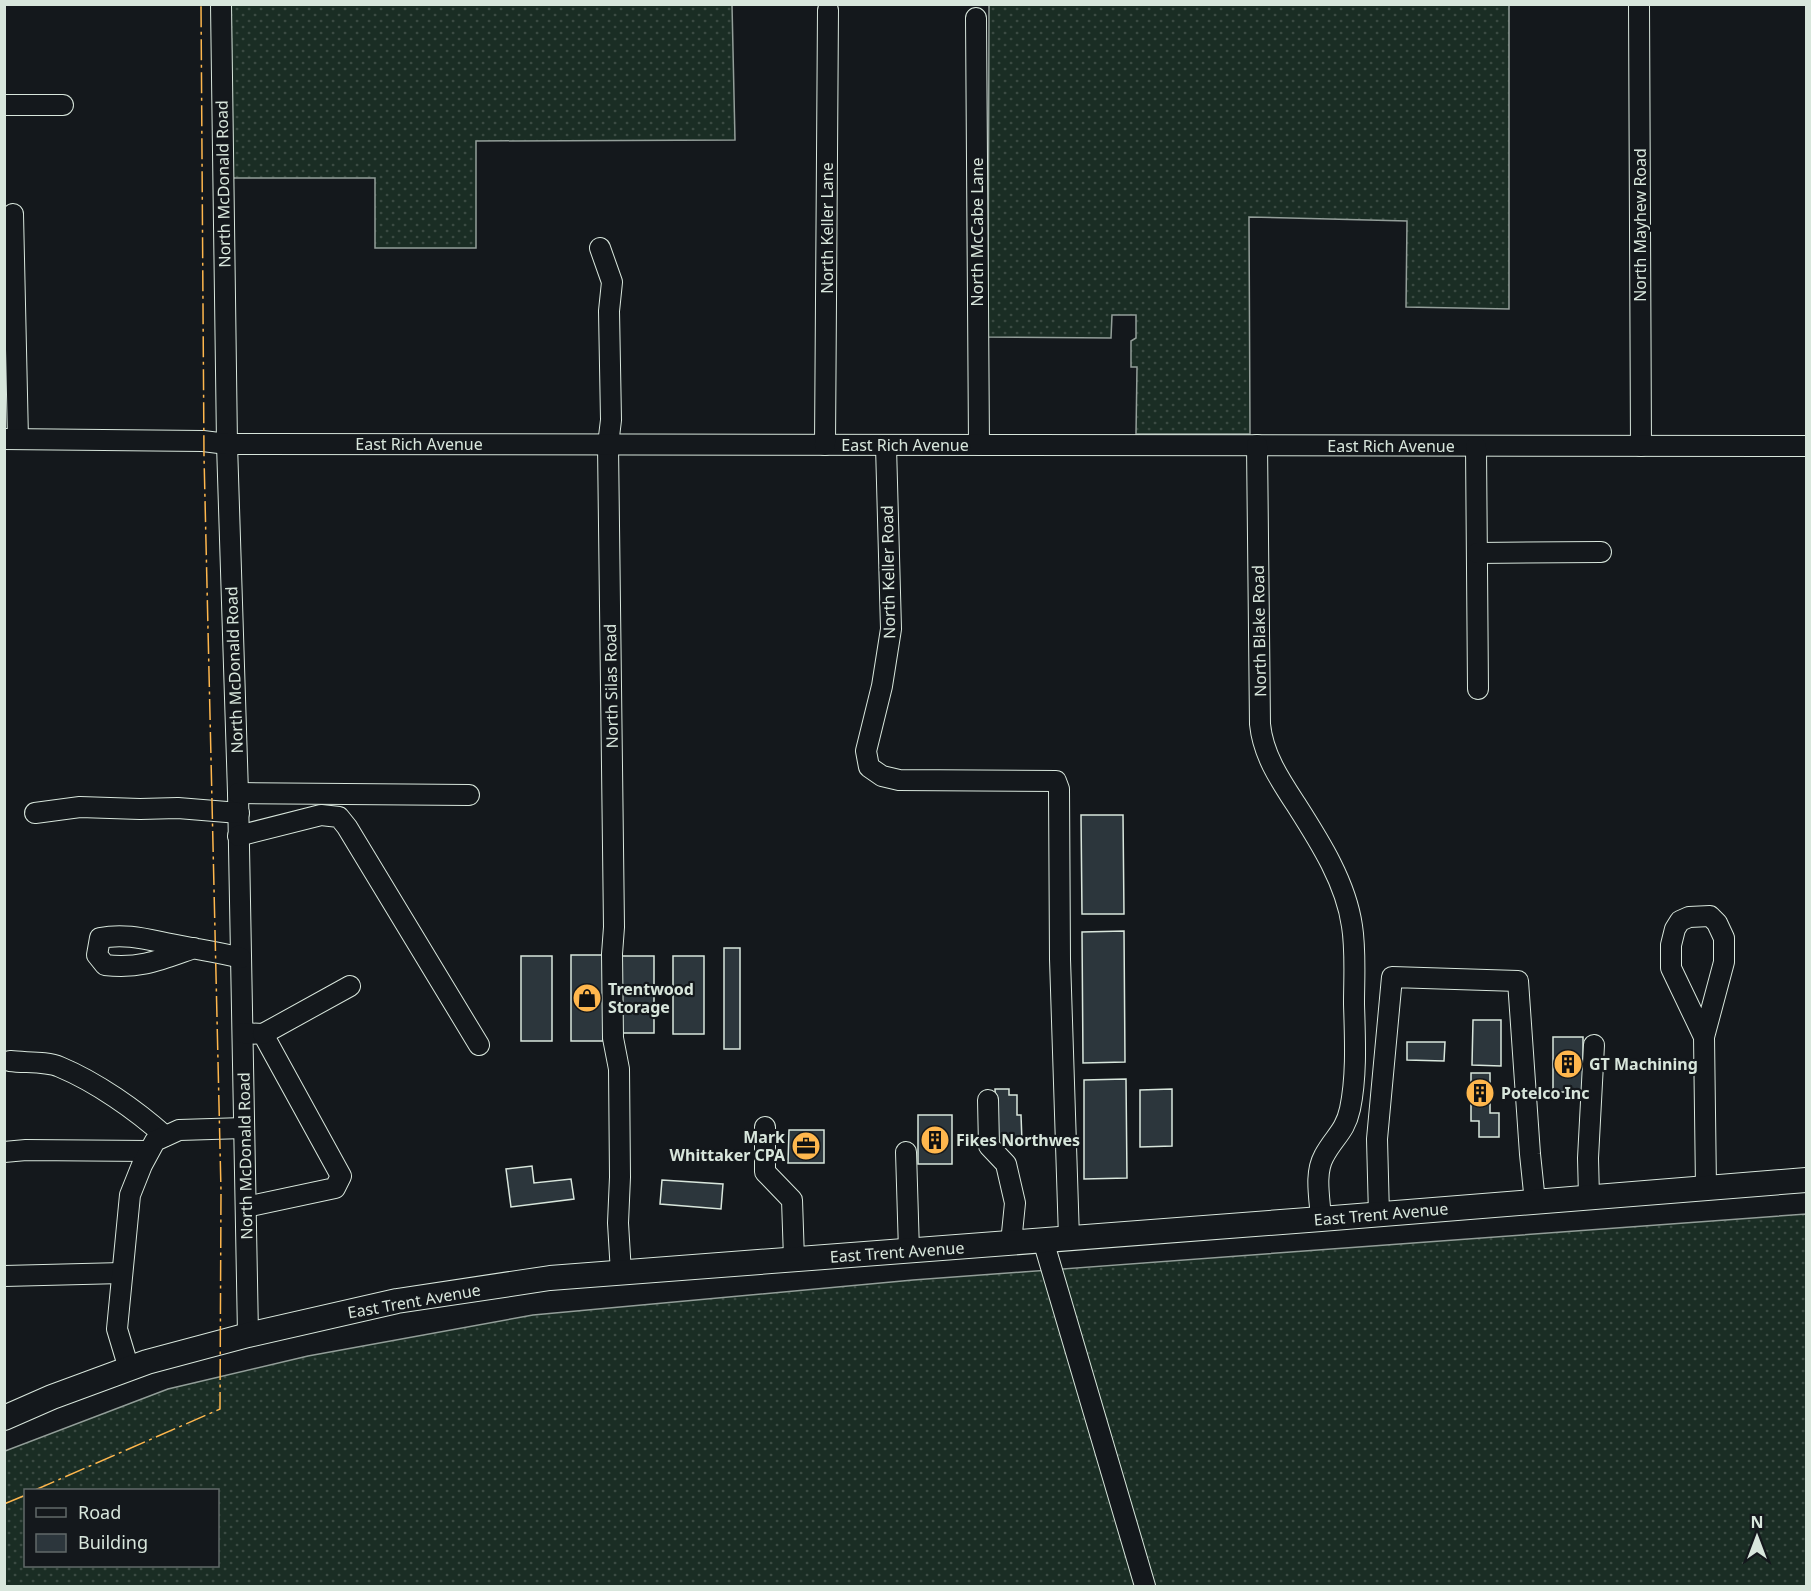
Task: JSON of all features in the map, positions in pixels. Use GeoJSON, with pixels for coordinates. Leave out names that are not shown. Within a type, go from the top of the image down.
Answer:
{"type":"FeatureCollection","features":[{"type":"Feature","properties":{"kind":"main road","name":"East Trent Avenue"},"geometry":{"type":"LineString","coordinates":[[4,1418],[52,1397],[129,1369],[248,1335],[397,1301],[550,1278],[1806,1180]]}},
{"type":"Feature","properties":{"kind":"street","name":"North McDonald Road"},"geometry":{"type":"LineString","coordinates":[[221,4],[227,444],[238,793],[248,1335]]}},
{"type":"Feature","properties":{"kind":"street","name":"North Mayhew Road"},"geometry":{"type":"LineString","coordinates":[[1639,4],[1641,446]]}},
{"type":"Feature","properties":{"kind":"street","name":"North Keller Lane"},"geometry":{"type":"LineString","coordinates":[[825,445],[828,10]]}},
{"type":"Feature","properties":{"kind":"street","name":"North McCabe Lane"},"geometry":{"type":"LineString","coordinates":[[976,18],[979,445]]}},
{"type":"Feature","properties":{"kind":"street"},"geometry":{"type":"LineString","coordinates":[[4,105],[63,105]]}},
{"type":"Feature","properties":{"kind":"street"},"geometry":{"type":"LineString","coordinates":[[11,439],[13,214]]}},
{"type":"Feature","properties":{"kind":"street","name":"North Silas Road"},"geometry":{"type":"LineString","coordinates":[[600,248],[612,282],[609,311],[610,420],[608,445],[614,927],[612,954],[613,1038],[619,1069],[618,1223],[621,1273]]}},
{"type":"Feature","properties":{"kind":"street","name":"East Rich Avenue"},"geometry":{"type":"LineString","coordinates":[[11,439],[202,441],[227,444],[1806,446]]}},
{"type":"Feature","properties":{"kind":"street","name":"North Blake Road"},"geometry":{"type":"LineString","coordinates":[[1257,445],[1261,732],[1269,759],[1340,883],[1352,925],[1354,949],[1355,1054],[1350,1106],[1343,1129],[1323,1157],[1320,1168],[1321,1219]]}},
{"type":"Feature","properties":{"kind":"street","name":"North Keller Road"},"geometry":{"type":"LineString","coordinates":[[886,446],[891,629],[882,686],[866,751],[869,767],[882,776],[899,780],[1056,781],[1059,789],[1060,959],[1069,1238]]}},
{"type":"Feature","properties":{"kind":"street"},"geometry":{"type":"LineString","coordinates":[[1476,447],[1478,689]]}},
{"type":"Feature","properties":{"kind":"street"},"geometry":{"type":"LineString","coordinates":[[1477,553],[1601,552]]}},
{"type":"Feature","properties":{"kind":"street"},"geometry":{"type":"LineString","coordinates":[[238,793],[469,795]]}},
{"type":"Feature","properties":{"kind":"street"},"geometry":{"type":"LineString","coordinates":[[35,813],[80,807],[178,808],[238,813]]}},
{"type":"Feature","properties":{"kind":"street"},"geometry":{"type":"LineString","coordinates":[[238,836],[321,815],[339,817],[347,826],[478,1046]]}},
{"type":"Feature","properties":{"kind":"street"},"geometry":{"type":"LineString","coordinates":[[1704,1037],[1671,968],[1671,945],[1675,929],[1680,921],[1689,917],[1710,916],[1717,923],[1724,938],[1724,962],[1704,1037],[1706,1188]]}},
{"type":"Feature","properties":{"kind":"street"},"geometry":{"type":"LineString","coordinates":[[194,948],[241,958]]}},
{"type":"Feature","properties":{"kind":"street"},"geometry":{"type":"LineString","coordinates":[[1379,1215],[1377,1139],[1392,976],[1518,981],[1535,1202]]}},
{"type":"Feature","properties":{"kind":"street"},"geometry":{"type":"LineString","coordinates":[[243,1034],[263,1034],[350,986]]}},
{"type":"Feature","properties":{"kind":"street"},"geometry":{"type":"LineString","coordinates":[[246,1207],[335,1188],[341,1176],[263,1034]]}},
{"type":"Feature","properties":{"kind":"street"},"geometry":{"type":"LineString","coordinates":[[1589,1197],[1588,1158],[1594,1046]]}},
{"type":"Feature","properties":{"kind":"street"},"geometry":{"type":"LineString","coordinates":[[10,1061],[59,1066],[145,1118],[165,1136]]}},
{"type":"Feature","properties":{"kind":"street"},"geometry":{"type":"LineString","coordinates":[[988,1100],[990,1146],[1006,1164],[1015,1203],[1011,1243]]}},
{"type":"Feature","properties":{"kind":"street"},"geometry":{"type":"LineString","coordinates":[[765,1127],[765,1172],[792,1200],[794,1260]]}},
{"type":"Feature","properties":{"kind":"street"},"geometry":{"type":"LineString","coordinates":[[129,1369],[117,1329],[122,1274],[130,1195],[149,1151],[155,1140],[178,1130],[244,1128]]}},
{"type":"Feature","properties":{"kind":"street"},"geometry":{"type":"LineString","coordinates":[[4,1152],[26,1150],[149,1151]]}},
{"type":"Feature","properties":{"kind":"street"},"geometry":{"type":"LineString","coordinates":[[906,1152],[909,1251]]}},
{"type":"Feature","properties":{"kind":"street"},"geometry":{"type":"LineString","coordinates":[[1043,1240],[1145,1587]]}},
{"type":"Feature","properties":{"kind":"street"},"geometry":{"type":"LineString","coordinates":[[4,1276],[122,1274]]}},
{"type":"Feature","properties":{"kind":"green space"},"geometry":{"type":"Polygon","coordinates":[[[228,5],[732,5],[735,140],[476,141],[476,248],[375,248],[375,178],[230,178],[228,5]]]}},
{"type":"Feature","properties":{"kind":"green space"},"geometry":{"type":"Polygon","coordinates":[[[989,5],[1509,5],[1509,309],[1406,307],[1407,221],[1249,217],[1250,434],[1136,434],[1137,367],[1131,367],[1131,341],[1136,338],[1136,315],[1112,315],[1111,338],[988,337],[989,5]]]}},
{"type":"Feature","properties":{"kind":"green space"},"geometry":{"type":"Polygon","coordinates":[[[1806,1214],[1806,1586],[5,1586],[5,1451],[168,1389],[308,1356],[533,1315],[913,1280],[1806,1214]]]}},
{"type":"Feature","properties":{"kind":"building"},"geometry":{"type":"Polygon","coordinates":[[[1081,815],[1123,815],[1124,914],[1082,914],[1081,815]]]}},
{"type":"Feature","properties":{"kind":"building"},"geometry":{"type":"Polygon","coordinates":[[[1124,931],[1125,1062],[1083,1063],[1082,932],[1124,931]]]}},
{"type":"Feature","properties":{"kind":"building","name":"Trentwood Storage"},"geometry":{"type":"Polygon","coordinates":[[[724,948],[740,948],[740,1049],[724,1049],[724,948]]]}},
{"type":"Feature","properties":{"kind":"building","name":"Trentwood Storage"},"geometry":{"type":"Polygon","coordinates":[[[571,955],[603,955],[603,1041],[571,1041],[571,955]]]}},
{"type":"Feature","properties":{"kind":"building"},"geometry":{"type":"Polygon","coordinates":[[[521,956],[552,956],[552,1041],[521,1041],[521,956]]]}},
{"type":"Feature","properties":{"kind":"building","name":"Trentwood Storage"},"geometry":{"type":"Polygon","coordinates":[[[622,956],[654,956],[654,1033],[622,1033],[622,956]]]}},
{"type":"Feature","properties":{"kind":"building","name":"Trentwood Storage"},"geometry":{"type":"Polygon","coordinates":[[[673,956],[704,956],[704,1034],[673,1034],[673,956]]]}},
{"type":"Feature","properties":{"kind":"building"},"geometry":{"type":"Polygon","coordinates":[[[1473,1020],[1501,1020],[1501,1066],[1472,1065],[1473,1020]]]}},
{"type":"Feature","properties":{"kind":"building","name":"GT Machining"},"geometry":{"type":"Polygon","coordinates":[[[1553,1037],[1583,1037],[1583,1092],[1553,1092],[1553,1037]]]}},
{"type":"Feature","properties":{"kind":"building"},"geometry":{"type":"Polygon","coordinates":[[[1407,1042],[1445,1042],[1444,1061],[1407,1060],[1407,1042]]]}},
{"type":"Feature","properties":{"kind":"building","name":"Potelco Inc"},"geometry":{"type":"Polygon","coordinates":[[[1471,1073],[1490,1073],[1490,1113],[1499,1113],[1499,1137],[1479,1137],[1479,1121],[1471,1121],[1471,1073]]]}},
{"type":"Feature","properties":{"kind":"building"},"geometry":{"type":"Polygon","coordinates":[[[1126,1079],[1127,1178],[1084,1179],[1084,1080],[1126,1079]]]}},
{"type":"Feature","properties":{"kind":"building"},"geometry":{"type":"Polygon","coordinates":[[[995,1089],[1009,1089],[1009,1095],[1017,1095],[1017,1115],[1021,1115],[1022,1142],[993,1143],[996,1113],[995,1089]]]}},
{"type":"Feature","properties":{"kind":"building"},"geometry":{"type":"Polygon","coordinates":[[[1172,1089],[1172,1146],[1140,1147],[1140,1090],[1172,1089]]]}},
{"type":"Feature","properties":{"kind":"building","name":"Fikes Northwes"},"geometry":{"type":"Polygon","coordinates":[[[918,1115],[952,1115],[952,1164],[918,1164],[918,1115]]]}},
{"type":"Feature","properties":{"kind":"building","name":"Mark Whittaker CPA"},"geometry":{"type":"Polygon","coordinates":[[[789,1130],[824,1130],[824,1163],[788,1163],[789,1130]]]}},
{"type":"Feature","properties":{"kind":"building"},"geometry":{"type":"Polygon","coordinates":[[[532,1166],[534,1183],[571,1179],[574,1199],[511,1207],[506,1169],[532,1166]]]}},
{"type":"Feature","properties":{"kind":"building"},"geometry":{"type":"Polygon","coordinates":[[[662,1180],[723,1184],[721,1209],[660,1204],[662,1180]]]}},
{"type":"Feature","properties":{"kind":"power"},"geometry":{"type":"LineString","coordinates":[[37,1489],[220,1409],[221,1191],[204,456],[201,4]]}},
{"type":"Feature","properties":{"kind":"power"},"geometry":{"type":"LineString","coordinates":[[4,1504],[24,1496]]}},
{"type":"Feature","properties":{"kind":"place","name":"Trentwood Storage"},"geometry":{"type":"Point","coordinates":[587,998]}},
{"type":"Feature","properties":{"kind":"place","name":"GT Machining"},"geometry":{"type":"Point","coordinates":[1568,1064]}},
{"type":"Feature","properties":{"kind":"place","name":"Potelco Inc"},"geometry":{"type":"Point","coordinates":[1480,1093]}},
{"type":"Feature","properties":{"kind":"place","name":"Fikes Northwes"},"geometry":{"type":"Point","coordinates":[935,1140]}},
{"type":"Feature","properties":{"kind":"place","name":"Mark Whittaker CPA"},"geometry":{"type":"Point","coordinates":[806,1146]}}]}
